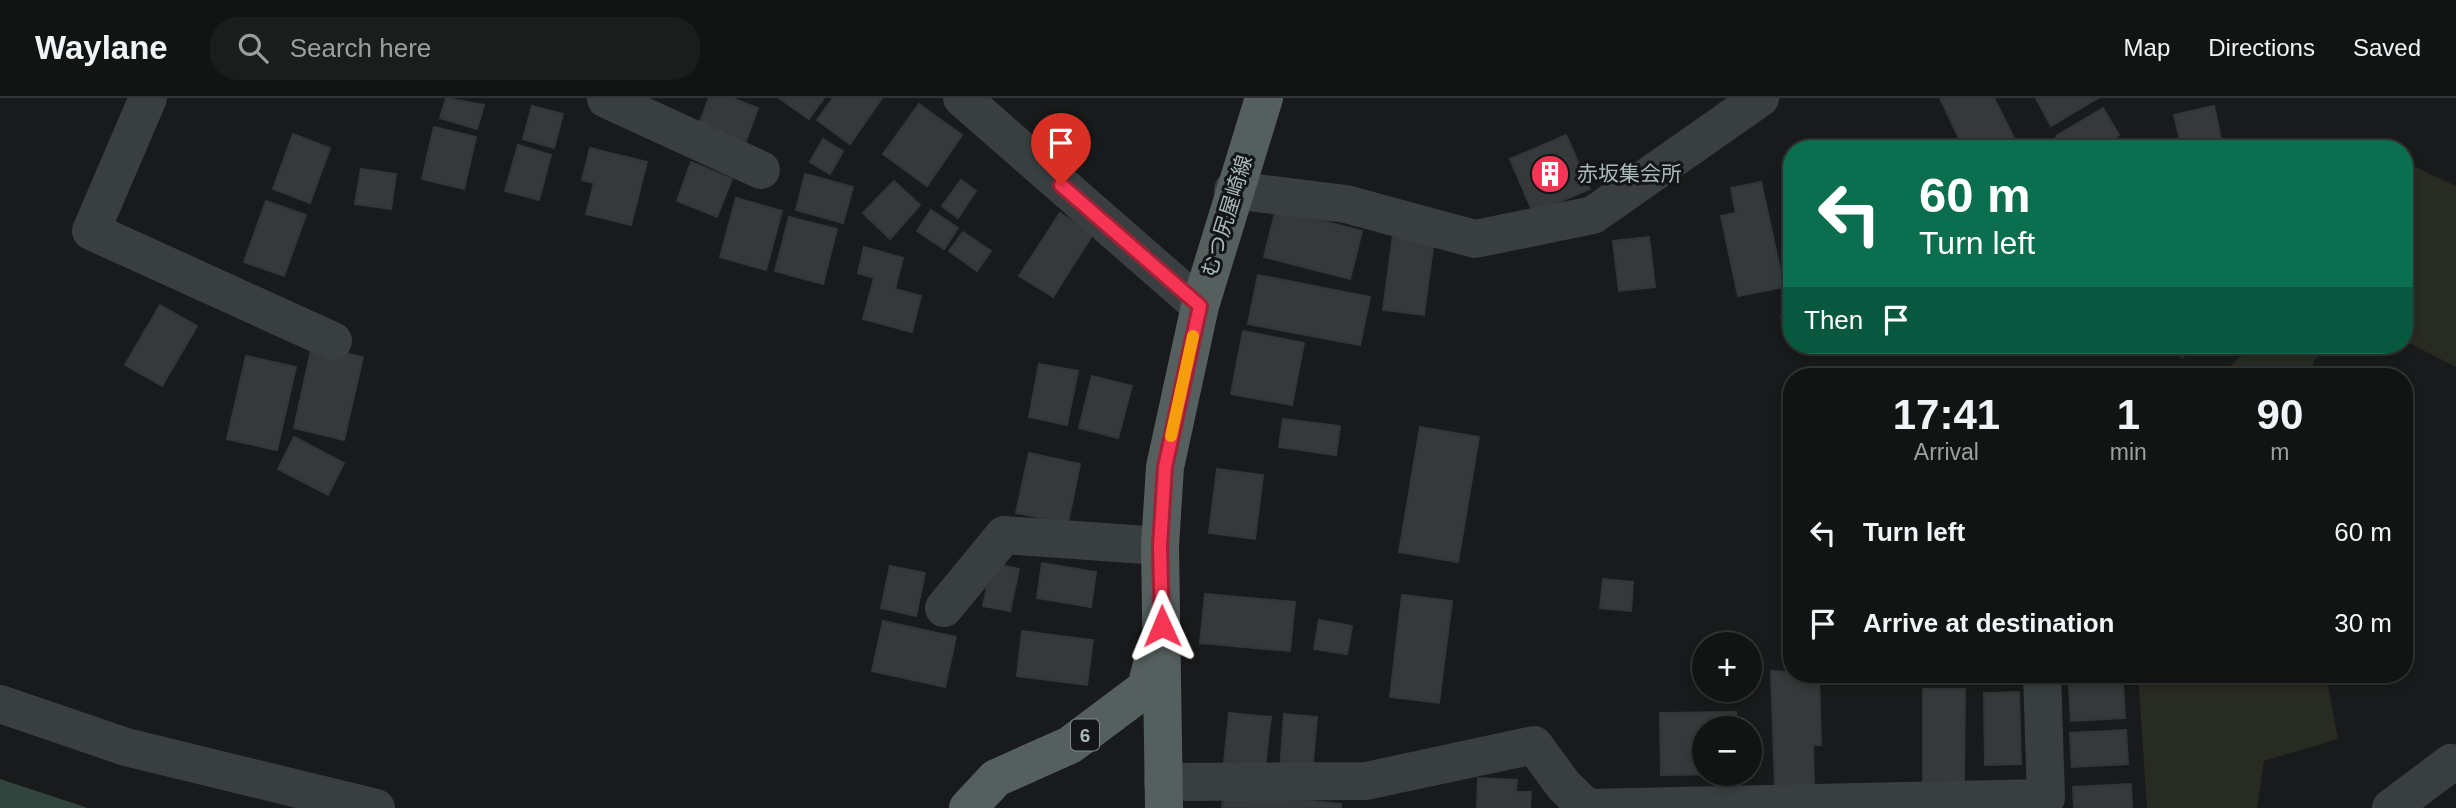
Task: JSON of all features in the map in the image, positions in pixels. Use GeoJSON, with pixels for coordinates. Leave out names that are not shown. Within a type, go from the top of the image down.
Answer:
{"type":"FeatureCollection","features":[{"type":"Feature","properties":{"kind":"main road","name":"むつ尻屋崎線"},"geometry":{"type":"LineString","coordinates":[[1163,795],[1160,546],[1165,467],[1200,306],[1233,190],[1264,98]]}},
{"type":"Feature","properties":{"kind":"main road","name":"むつ尻屋崎線"},"geometry":{"type":"LineString","coordinates":[[968,808],[996,778],[1070,746],[1146,688],[1162,626]]}},
{"type":"Feature","properties":{"kind":"street"},"geometry":{"type":"LineString","coordinates":[[148,98],[91,231],[333,341]]}},
{"type":"Feature","properties":{"kind":"street"},"geometry":{"type":"LineString","coordinates":[[605,98],[761,170]]}},
{"type":"Feature","properties":{"kind":"street"},"geometry":{"type":"LineString","coordinates":[[962,98],[1200,306]]}},
{"type":"Feature","properties":{"kind":"street"},"geometry":{"type":"LineString","coordinates":[[1233,190],[1346,204],[1475,239],[1593,215],[1760,98]]}},
{"type":"Feature","properties":{"kind":"street"},"geometry":{"type":"LineString","coordinates":[[944,608],[1004,535],[1160,546]]}},
{"type":"Feature","properties":{"kind":"street"},"geometry":{"type":"LineString","coordinates":[[1163,795],[1366,781],[1534,745],[1564,786],[1587,808],[2046,798],[2042,683]]}},
{"type":"Feature","properties":{"kind":"street"},"geometry":{"type":"LineString","coordinates":[[0,704],[126,747],[376,808]]}},
{"type":"Feature","properties":{"kind":"street"},"geometry":{"type":"LineString","coordinates":[[2391,808],[2451,763],[2456,765]]}},
{"type":"Feature","properties":{"kind":"shaded area"},"geometry":{"type":"Polygon","coordinates":[[[2413,168],[2456,186],[2456,367],[2413,345],[2413,168]]]}},
{"type":"Feature","properties":{"kind":"shaded area"},"geometry":{"type":"Polygon","coordinates":[[[2243,354],[2323,354],[2315,359],[2312,368],[2228,368],[2243,354]]]}},
{"type":"Feature","properties":{"kind":"shaded area"},"geometry":{"type":"Polygon","coordinates":[[[2139,683],[2328,683],[2338,739],[2264,761],[2257,808],[2147,808],[2139,683]]]}},
{"type":"Feature","properties":{"kind":"shaded area"},"geometry":{"type":"Polygon","coordinates":[[[0,779],[88,808],[0,808],[0,779]]]}},
{"type":"Feature","properties":{"kind":"building"},"geometry":{"type":"Polygon","coordinates":[[[446,98],[484,105],[477,129],[440,118],[446,98]]]}},
{"type":"Feature","properties":{"kind":"building"},"geometry":{"type":"Polygon","coordinates":[[[709,98],[732,98],[758,108],[746,141],[699,124],[709,98]]]}},
{"type":"Feature","properties":{"kind":"building"},"geometry":{"type":"Polygon","coordinates":[[[779,98],[824,98],[809,119],[779,98]]]}},
{"type":"Feature","properties":{"kind":"building"},"geometry":{"type":"Polygon","coordinates":[[[833,98],[882,98],[850,144],[817,120],[833,98]]]}},
{"type":"Feature","properties":{"kind":"building"},"geometry":{"type":"Polygon","coordinates":[[[1940,98],[1994,98],[2014,138],[2010,140],[1960,140],[1940,98]]]}},
{"type":"Feature","properties":{"kind":"building"},"geometry":{"type":"Polygon","coordinates":[[[2036,98],[2098,98],[2051,126],[2036,98]]]}},
{"type":"Feature","properties":{"kind":"building"},"geometry":{"type":"Polygon","coordinates":[[[919,104],[962,135],[927,186],[883,154],[919,104]]]}},
{"type":"Feature","properties":{"kind":"building"},"geometry":{"type":"Polygon","coordinates":[[[532,106],[563,114],[554,148],[523,139],[532,106]]]}},
{"type":"Feature","properties":{"kind":"building"},"geometry":{"type":"Polygon","coordinates":[[[2214,106],[2221,140],[2180,140],[2174,115],[2214,106]]]}},
{"type":"Feature","properties":{"kind":"building"},"geometry":{"type":"Polygon","coordinates":[[[2103,108],[2119,135],[2111,140],[2058,140],[2056,136],[2103,108]]]}},
{"type":"Feature","properties":{"kind":"building"},"geometry":{"type":"Polygon","coordinates":[[[434,127],[476,137],[464,189],[422,179],[434,127]]]}},
{"type":"Feature","properties":{"kind":"building"},"geometry":{"type":"Polygon","coordinates":[[[293,134],[330,148],[310,203],[273,189],[293,134]]]}},
{"type":"Feature","properties":{"kind":"building","name":"赤坂集会所"},"geometry":{"type":"Polygon","coordinates":[[[1566,135],[1590,189],[1533,213],[1510,159],[1566,135]]]}},
{"type":"Feature","properties":{"kind":"building"},"geometry":{"type":"Polygon","coordinates":[[[823,139],[843,151],[830,174],[810,162],[823,139]]]}},
{"type":"Feature","properties":{"kind":"building"},"geometry":{"type":"Polygon","coordinates":[[[518,145],[551,155],[539,200],[505,191],[518,145]]]}},
{"type":"Feature","properties":{"kind":"building"},"geometry":{"type":"Polygon","coordinates":[[[590,148],[647,162],[631,225],[586,214],[594,183],[582,180],[590,148]]]}},
{"type":"Feature","properties":{"kind":"building"},"geometry":{"type":"Polygon","coordinates":[[[691,162],[732,179],[717,217],[677,201],[691,162]]]}},
{"type":"Feature","properties":{"kind":"building"},"geometry":{"type":"Polygon","coordinates":[[[361,169],[396,174],[391,209],[355,204],[361,169]]]}},
{"type":"Feature","properties":{"kind":"building"},"geometry":{"type":"Polygon","coordinates":[[[805,174],[853,187],[843,223],[796,210],[805,174]]]}},
{"type":"Feature","properties":{"kind":"building"},"geometry":{"type":"Polygon","coordinates":[[[961,180],[976,191],[958,218],[942,206],[961,180]]]}},
{"type":"Feature","properties":{"kind":"building"},"geometry":{"type":"Polygon","coordinates":[[[894,181],[920,205],[890,239],[863,213],[894,181]]]}},
{"type":"Feature","properties":{"kind":"building"},"geometry":{"type":"Polygon","coordinates":[[[1761,182],[1783,287],[1738,296],[1721,216],[1736,213],[1731,188],[1761,182]]]}},
{"type":"Feature","properties":{"kind":"building"},"geometry":{"type":"Polygon","coordinates":[[[736,198],[782,211],[766,270],[720,257],[736,198]]]}},
{"type":"Feature","properties":{"kind":"building"},"geometry":{"type":"Polygon","coordinates":[[[266,201],[306,215],[284,276],[244,262],[266,201]]]}},
{"type":"Feature","properties":{"kind":"building"},"geometry":{"type":"Polygon","coordinates":[[[1276,209],[1362,231],[1350,279],[1264,257],[1276,209]]]}},
{"type":"Feature","properties":{"kind":"building"},"geometry":{"type":"Polygon","coordinates":[[[931,210],[958,228],[944,249],[917,231],[931,210]]]}},
{"type":"Feature","properties":{"kind":"building"},"geometry":{"type":"Polygon","coordinates":[[[1060,213],[1093,234],[1053,297],[1019,276],[1060,213]]]}},
{"type":"Feature","properties":{"kind":"building"},"geometry":{"type":"Polygon","coordinates":[[[789,217],[837,229],[823,284],[775,271],[789,217]]]}},
{"type":"Feature","properties":{"kind":"building"},"geometry":{"type":"Polygon","coordinates":[[[963,232],[991,251],[977,271],[949,251],[963,232]]]}},
{"type":"Feature","properties":{"kind":"building"},"geometry":{"type":"Polygon","coordinates":[[[1393,235],[1434,240],[1424,315],[1383,310],[1393,235]]]}},
{"type":"Feature","properties":{"kind":"building"},"geometry":{"type":"Polygon","coordinates":[[[1649,237],[1655,287],[1619,291],[1613,241],[1649,237]]]}},
{"type":"Feature","properties":{"kind":"building"},"geometry":{"type":"Polygon","coordinates":[[[864,247],[903,258],[895,289],[921,296],[912,332],[863,319],[874,278],[858,273],[864,247]]]}},
{"type":"Feature","properties":{"kind":"building"},"geometry":{"type":"Polygon","coordinates":[[[1258,275],[1370,297],[1360,345],[1248,324],[1258,275]]]}},
{"type":"Feature","properties":{"kind":"building"},"geometry":{"type":"Polygon","coordinates":[[[160,305],[197,326],[162,386],[125,365],[160,305]]]}},
{"type":"Feature","properties":{"kind":"building"},"geometry":{"type":"Polygon","coordinates":[[[1243,331],[1304,343],[1292,405],[1231,394],[1243,331]]]}},
{"type":"Feature","properties":{"kind":"building"},"geometry":{"type":"Polygon","coordinates":[[[312,346],[363,357],[344,440],[294,428],[312,346]]]}},
{"type":"Feature","properties":{"kind":"building"},"geometry":{"type":"Polygon","coordinates":[[[246,356],[296,367],[277,450],[227,439],[246,356]]]}},
{"type":"Feature","properties":{"kind":"building"},"geometry":{"type":"Polygon","coordinates":[[[1039,364],[1078,371],[1067,425],[1029,417],[1039,364]]]}},
{"type":"Feature","properties":{"kind":"building"},"geometry":{"type":"Polygon","coordinates":[[[1092,376],[1132,386],[1118,438],[1079,428],[1092,376]]]}},
{"type":"Feature","properties":{"kind":"building"},"geometry":{"type":"Polygon","coordinates":[[[1283,419],[1340,426],[1336,455],[1279,447],[1283,419]]]}},
{"type":"Feature","properties":{"kind":"building"},"geometry":{"type":"Polygon","coordinates":[[[1420,427],[1479,437],[1458,562],[1399,552],[1420,427]]]}},
{"type":"Feature","properties":{"kind":"building"},"geometry":{"type":"Polygon","coordinates":[[[294,437],[344,463],[328,495],[278,469],[294,437]]]}},
{"type":"Feature","properties":{"kind":"building"},"geometry":{"type":"Polygon","coordinates":[[[1029,453],[1080,464],[1068,523],[1016,513],[1029,453]]]}},
{"type":"Feature","properties":{"kind":"building"},"geometry":{"type":"Polygon","coordinates":[[[1217,469],[1263,475],[1255,539],[1209,533],[1217,469]]]}},
{"type":"Feature","properties":{"kind":"building"},"geometry":{"type":"Polygon","coordinates":[[[992,563],[1019,569],[1010,611],[983,606],[992,563]]]}},
{"type":"Feature","properties":{"kind":"building"},"geometry":{"type":"Polygon","coordinates":[[[1042,563],[1096,572],[1091,607],[1037,598],[1042,563]]]}},
{"type":"Feature","properties":{"kind":"building"},"geometry":{"type":"Polygon","coordinates":[[[890,566],[925,573],[916,616],[881,608],[890,566]]]}},
{"type":"Feature","properties":{"kind":"building"},"geometry":{"type":"Polygon","coordinates":[[[1603,579],[1633,582],[1631,611],[1600,608],[1603,579]]]}},
{"type":"Feature","properties":{"kind":"building"},"geometry":{"type":"Polygon","coordinates":[[[1205,594],[1295,602],[1290,651],[1200,643],[1205,594]]]}},
{"type":"Feature","properties":{"kind":"building"},"geometry":{"type":"Polygon","coordinates":[[[1402,595],[1452,601],[1439,703],[1390,697],[1402,595]]]}},
{"type":"Feature","properties":{"kind":"building"},"geometry":{"type":"Polygon","coordinates":[[[1319,620],[1352,626],[1347,654],[1314,649],[1319,620]]]}},
{"type":"Feature","properties":{"kind":"building"},"geometry":{"type":"Polygon","coordinates":[[[883,621],[956,637],[945,687],[872,671],[883,621]]]}},
{"type":"Feature","properties":{"kind":"building"},"geometry":{"type":"Polygon","coordinates":[[[1022,631],[1093,640],[1087,685],[1017,676],[1022,631]]]}},
{"type":"Feature","properties":{"kind":"building"},"geometry":{"type":"Polygon","coordinates":[[[1771,671],[1783,672],[1783,683],[1819,683],[1821,745],[1813,745],[1814,785],[1775,786],[1771,671]]]}},
{"type":"Feature","properties":{"kind":"building"},"geometry":{"type":"Polygon","coordinates":[[[2123,683],[2125,718],[2071,721],[2069,686],[2123,683]]]}},
{"type":"Feature","properties":{"kind":"building"},"geometry":{"type":"Polygon","coordinates":[[[1923,689],[1965,689],[1964,783],[1923,783],[1923,689]]]}},
{"type":"Feature","properties":{"kind":"building"},"geometry":{"type":"Polygon","coordinates":[[[2019,692],[2021,764],[1985,765],[1984,693],[2019,692]]]}},
{"type":"Feature","properties":{"kind":"building"},"geometry":{"type":"Polygon","coordinates":[[[1736,712],[1736,716],[1692,716],[1692,775],[1661,775],[1660,713],[1736,712]]]}},
{"type":"Feature","properties":{"kind":"building"},"geometry":{"type":"Polygon","coordinates":[[[1229,713],[1271,717],[1265,766],[1224,762],[1229,713]]]}},
{"type":"Feature","properties":{"kind":"building"},"geometry":{"type":"Polygon","coordinates":[[[1284,714],[1317,717],[1312,773],[1280,770],[1284,714]]]}},
{"type":"Feature","properties":{"kind":"building"},"geometry":{"type":"Polygon","coordinates":[[[2126,730],[2128,764],[2072,767],[2070,733],[2126,730]]]}},
{"type":"Feature","properties":{"kind":"building"},"geometry":{"type":"Polygon","coordinates":[[[1478,778],[1517,780],[1516,792],[1531,792],[1530,808],[1477,808],[1478,778]]]}},
{"type":"Feature","properties":{"kind":"building"},"geometry":{"type":"Polygon","coordinates":[[[2131,784],[2132,808],[2074,808],[2073,787],[2131,784]]]}},
{"type":"Feature","properties":{"kind":"building"},"geometry":{"type":"Polygon","coordinates":[[[1224,793],[1341,804],[1341,808],[1222,808],[1224,793]]]}},
{"type":"Feature","properties":{"kind":"slow traffic"},"geometry":{"type":"LineString","coordinates":[[1171,436],[1193,336]]}},
{"type":"Feature","properties":{"kind":"place","name":"赤坂集会所"},"geometry":{"type":"Point","coordinates":[1550,174]}},
{"type":"Feature","properties":{"kind":"route"},"geometry":{"type":"LineString","coordinates":[[1061,185],[1200,306],[1165,467],[1160,546],[1162,626]]}}]}
